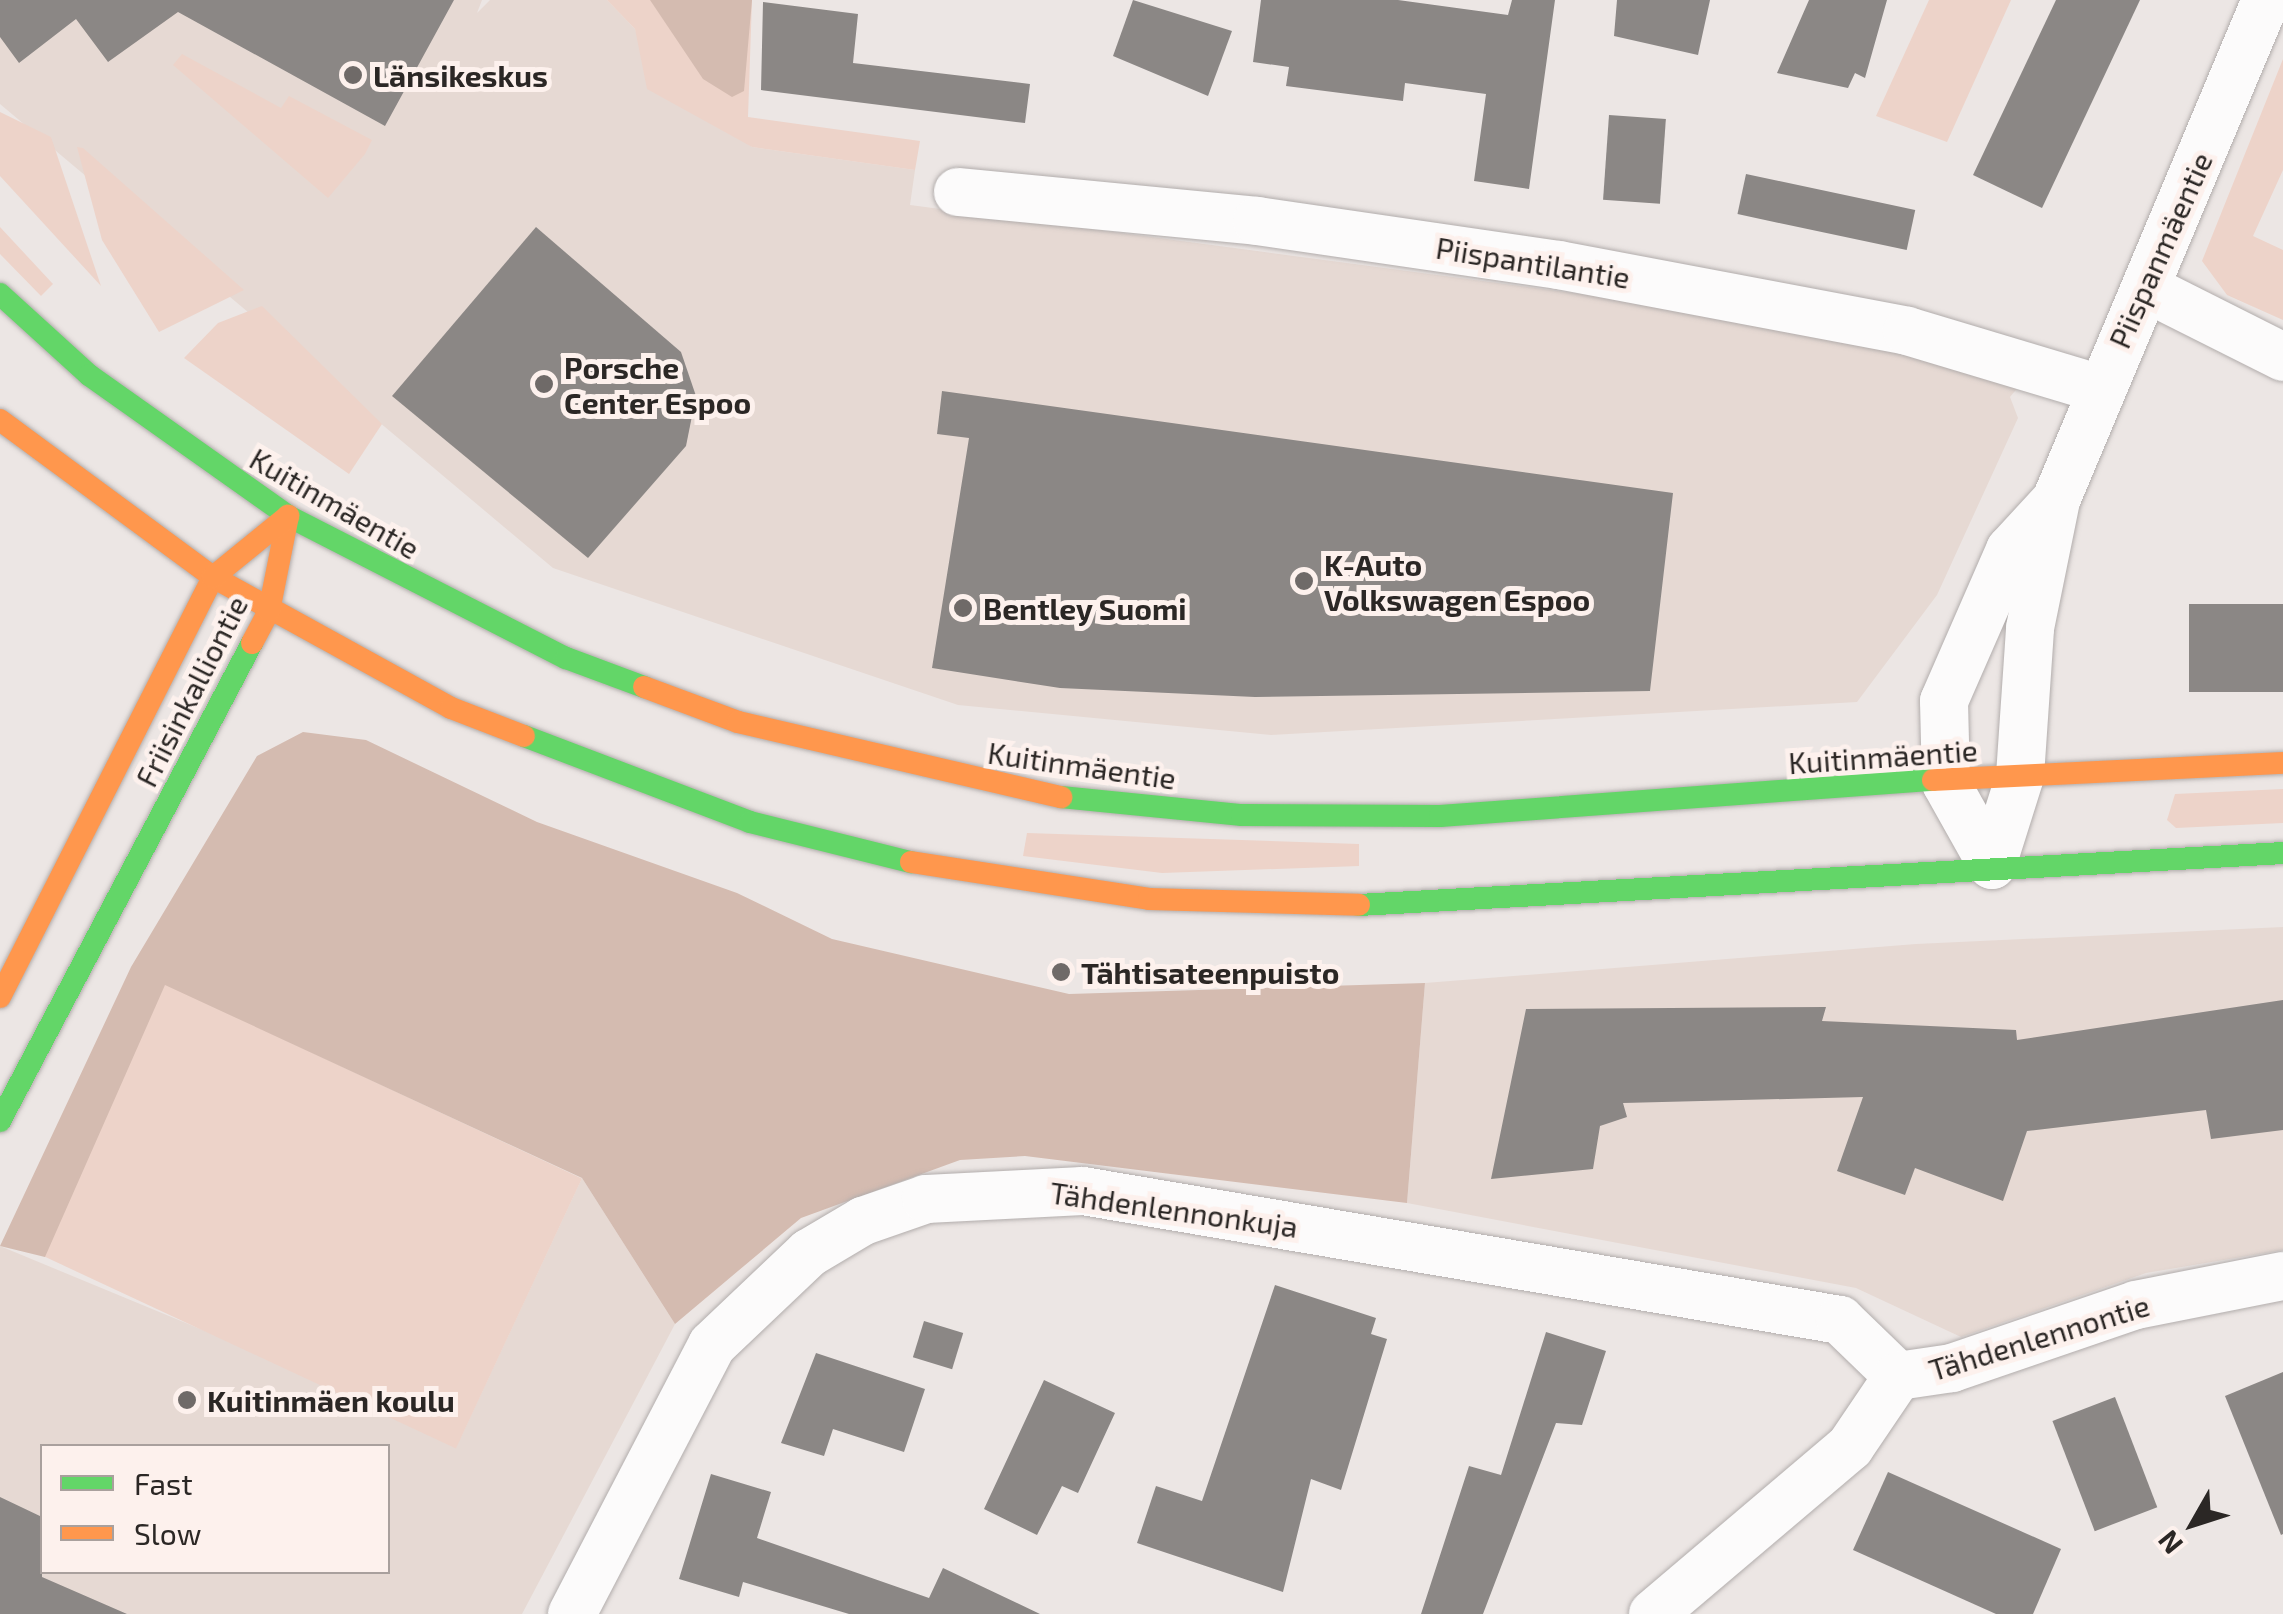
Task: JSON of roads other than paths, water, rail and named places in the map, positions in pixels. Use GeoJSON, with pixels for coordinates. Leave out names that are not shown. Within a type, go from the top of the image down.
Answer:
{"type":"FeatureCollection","features":[{"type":"Feature","properties":{"kind":"main road","name":"Kuitinmäentie"},"geometry":{"type":"LineString","coordinates":[[0,294],[88,375],[288,516],[566,658],[738,722],[1073,800],[1242,815],[1440,816],[2020,776],[2283,764]]}},
{"type":"Feature","properties":{"kind":"main road"},"geometry":{"type":"LineString","coordinates":[[0,420],[213,576],[269,612],[581,764],[750,822],[938,870],[1149,899],[1311,906],[1504,903],[1992,865],[2283,854]]}},
{"type":"Feature","properties":{"kind":"main road","name":"Friisinkalliontie"},"geometry":{"type":"LineString","coordinates":[[0,997],[213,576],[288,516]]}},
{"type":"Feature","properties":{"kind":"main road","name":"Friisinkalliontie"},"geometry":{"type":"LineString","coordinates":[[0,1122],[269,612],[288,516]]}},
{"type":"Feature","properties":{"kind":"street","name":"Piispanmäentie"},"geometry":{"type":"LineString","coordinates":[[1992,865],[2020,776],[2030,628],[2056,500],[2097,388],[2148,290],[2266,0]]}},
{"type":"Feature","properties":{"kind":"street","name":"Piispantilantie"},"geometry":{"type":"LineString","coordinates":[[958,192],[1257,221],[1560,264],[1907,331],[2097,388]]}},
{"type":"Feature","properties":{"kind":"street"},"geometry":{"type":"LineString","coordinates":[[2148,290],[2283,358]]}},
{"type":"Feature","properties":{"kind":"street","name":"Piispanmäentie"},"geometry":{"type":"LineString","coordinates":[[1946,783],[1950,680],[2010,550],[2056,500]]}},
{"type":"Feature","properties":{"kind":"street"},"geometry":{"type":"LineString","coordinates":[[1946,783],[1992,865]]}},
{"type":"Feature","properties":{"kind":"street","name":"Tähdenlennonkuja"},"geometry":{"type":"LineString","coordinates":[[572,1614],[712,1345],[809,1254],[862,1221],[926,1199],[1000,1189],[1112,1194],[1840,1320],[1898,1376]]}},
{"type":"Feature","properties":{"kind":"street","name":"Tähdenlennontie"},"geometry":{"type":"LineString","coordinates":[[1654,1614],[1850,1447],[1898,1376],[2136,1305],[2283,1276]]}},
{"type":"Feature","properties":{"kind":"place","name":"Länsikeskus"},"geometry":{"type":"Point","coordinates":[353,75]}},
{"type":"Feature","properties":{"kind":"place","name":"Porsche Center Espoo"},"geometry":{"type":"Point","coordinates":[544,384]}},
{"type":"Feature","properties":{"kind":"place","name":"K-Auto Volkswagen Espoo"},"geometry":{"type":"Point","coordinates":[1304,581]}},
{"type":"Feature","properties":{"kind":"place","name":"Bentley Suomi"},"geometry":{"type":"Point","coordinates":[963,608]}},
{"type":"Feature","properties":{"kind":"place","name":"Tähtisateenpuisto"},"geometry":{"type":"Point","coordinates":[1061,972]}},
{"type":"Feature","properties":{"kind":"place","name":"Kuitinmäen koulu"},"geometry":{"type":"Point","coordinates":[187,1400]}}]}
